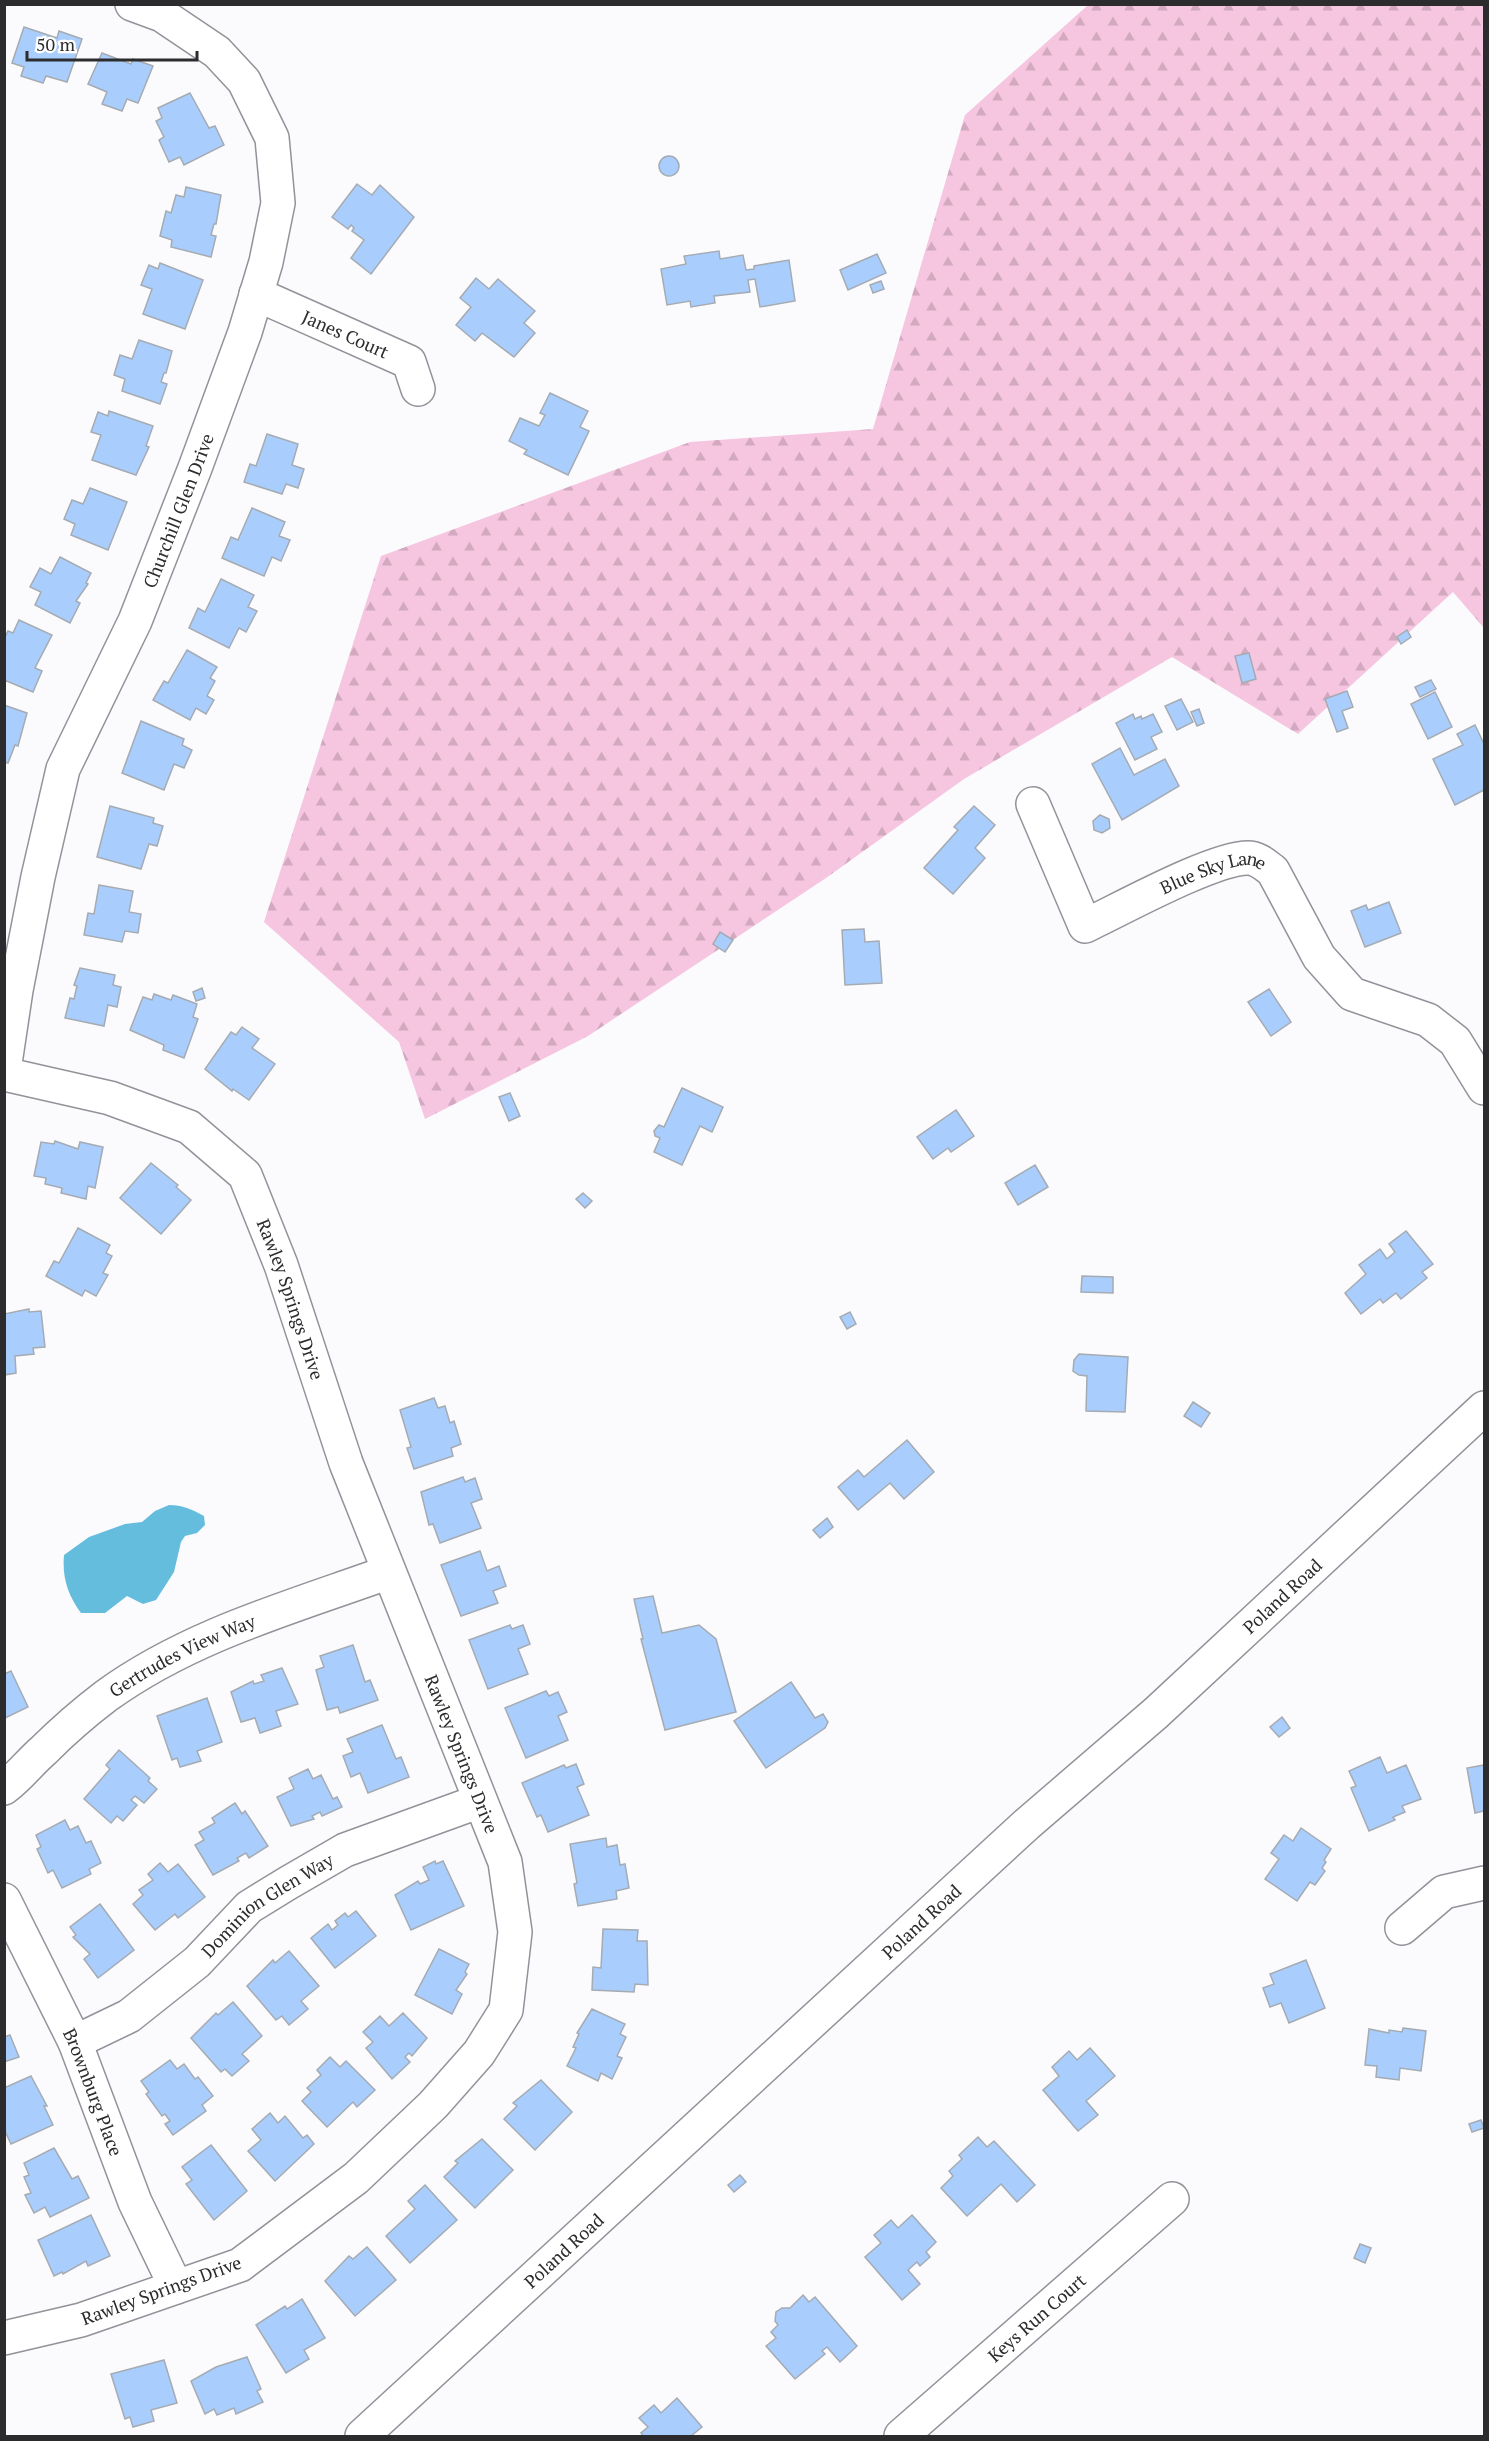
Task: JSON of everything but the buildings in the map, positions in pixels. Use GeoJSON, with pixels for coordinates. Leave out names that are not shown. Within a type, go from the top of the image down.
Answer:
{"type":"FeatureCollection","features":[{"type":"Feature","properties":{"kind":"street","name":"Churchill Glen Drive"},"geometry":{"type":"LineString","coordinates":[[4,1072],[34,900],[63,769],[135,621],[230,374],[256,294],[278,203],[272,138],[244,81],[217,52],[162,15],[132,4]]}},
{"type":"Feature","properties":{"kind":"street","name":"Janes Court"},"geometry":{"type":"LineString","coordinates":[[256,294],[409,362],[418,389]]}},
{"type":"Feature","properties":{"kind":"street","name":"Blue Sky Lane"},"geometry":{"type":"LineString","coordinates":[[1033,804],[1085,926],[1221,863],[1250,858],[1262,862],[1273,871],[1319,957],[1352,994],[1428,1020],[1455,1041],[1485,1088]]}},
{"type":"Feature","properties":{"kind":"street","name":"Rawley Springs Drive"},"geometry":{"type":"LineString","coordinates":[[4,1072],[110,1098],[189,1127],[245,1175],[281,1265],[346,1463],[504,1862],[515,1932],[506,2010],[479,2053],[433,2105],[356,2178],[240,2265],[81,2320],[4,2338]]}},
{"type":"Feature","properties":{"kind":"street","name":"Poland Road"},"geometry":{"type":"LineString","coordinates":[[362,2436],[1027,1824],[1156,1713],[1480,1420]]}},
{"type":"Feature","properties":{"kind":"street","name":"Gertrudes View Way"},"geometry":{"type":"LineString","coordinates":[[4,1788],[105,1697],[144,1670],[237,1626],[389,1572]]}},
{"type":"Feature","properties":{"kind":"street","name":"Dominion Glen Way"},"geometry":{"type":"LineString","coordinates":[[75,2042],[129,2016],[197,1962],[249,1907],[288,1883],[345,1850],[480,1801]]}},
{"type":"Feature","properties":{"kind":"street"},"geometry":{"type":"LineString","coordinates":[[1402,1928],[1444,1892],[1485,1883]]}},
{"type":"Feature","properties":{"kind":"street","name":"Brownburg Place"},"geometry":{"type":"LineString","coordinates":[[4,1900],[75,2042],[135,2202],[176,2287]]}},
{"type":"Feature","properties":{"kind":"street","name":"Keys Run Court"},"geometry":{"type":"LineString","coordinates":[[901,2436],[1172,2199]]}},
{"type":"Feature","properties":{"kind":"green space"},"geometry":{"type":"Polygon","coordinates":[[[1088,5],[1484,5],[1484,628],[1453,592],[1298,734],[1172,657],[964,779],[826,878],[588,1036],[425,1119],[399,1042],[264,922],[381,556],[690,442],[873,429],[965,115],[1088,5]]]}},
{"type":"Feature","properties":{"kind":"water"},"geometry":{"type":"Polygon","coordinates":[[[169,1505],[187,1508],[204,1516],[205,1525],[197,1533],[185,1536],[181,1542],[174,1572],[156,1600],[143,1604],[127,1596],[105,1613],[81,1613],[67,1586],[64,1555],[89,1537],[125,1524],[142,1522],[155,1511],[169,1505]]]}}]}
